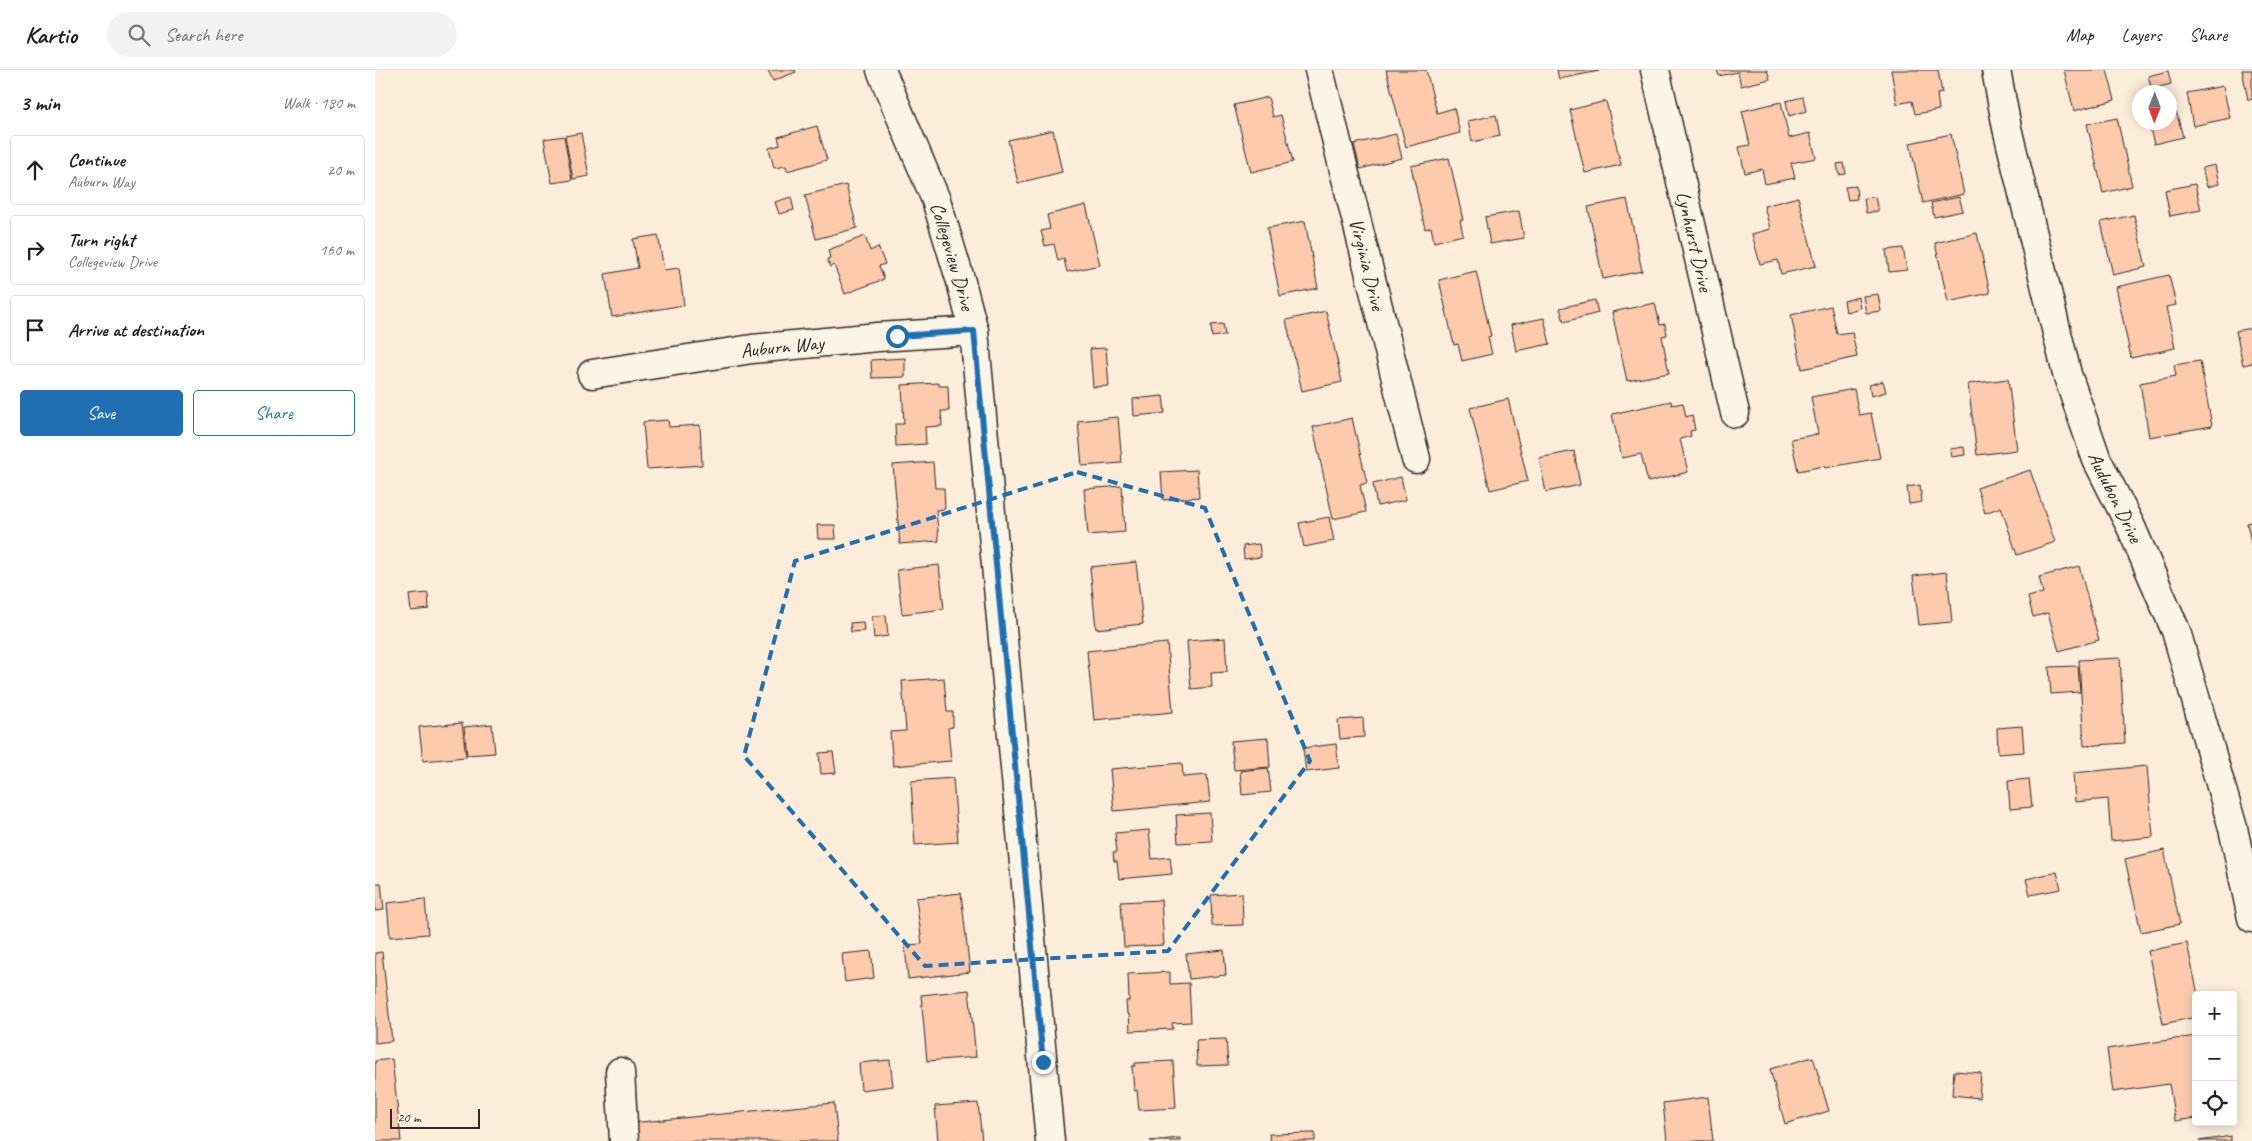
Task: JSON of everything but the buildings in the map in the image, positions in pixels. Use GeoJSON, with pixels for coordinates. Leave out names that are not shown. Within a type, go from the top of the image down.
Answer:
{"type":"FeatureCollection","features":[{"type":"Feature","properties":{"kind":"street","name":"Collegeview Drive"},"geometry":{"type":"LineString","coordinates":[[881,70],[936,200],[974,331],[1050,1141]]}},
{"type":"Feature","properties":{"kind":"street","name":"Virginia Drive"},"geometry":{"type":"LineString","coordinates":[[1319,70],[1416,459]]}},
{"type":"Feature","properties":{"kind":"street","name":"Lynhurst Drive"},"geometry":{"type":"LineString","coordinates":[[1655,70],[1735,413]]}},
{"type":"Feature","properties":{"kind":"street","name":"Audubon Drive"},"geometry":{"type":"LineString","coordinates":[[1996,70],[2007,128],[2067,374],[2097,460],[2131,527],[2176,632],[2233,828],[2252,918]]}},
{"type":"Feature","properties":{"kind":"street","name":"Auburn Way"},"geometry":{"type":"LineString","coordinates":[[592,374],[762,348],[878,337],[974,331]]}},
{"type":"Feature","properties":{"kind":"street"},"geometry":{"type":"LineString","coordinates":[[620,1072],[624,1141]]}},
{"type":"Feature","properties":{"kind":"highlighted area"},"geometry":{"type":"Polygon","coordinates":[[[1077,472],[1205,508],[1310,761],[1168,951],[925,966],[744,756],[795,561],[1077,472]]]}},
{"type":"Feature","properties":{"kind":"route"},"geometry":{"type":"LineString","coordinates":[[897,336],[974,331],[1043,1062]]}}]}
